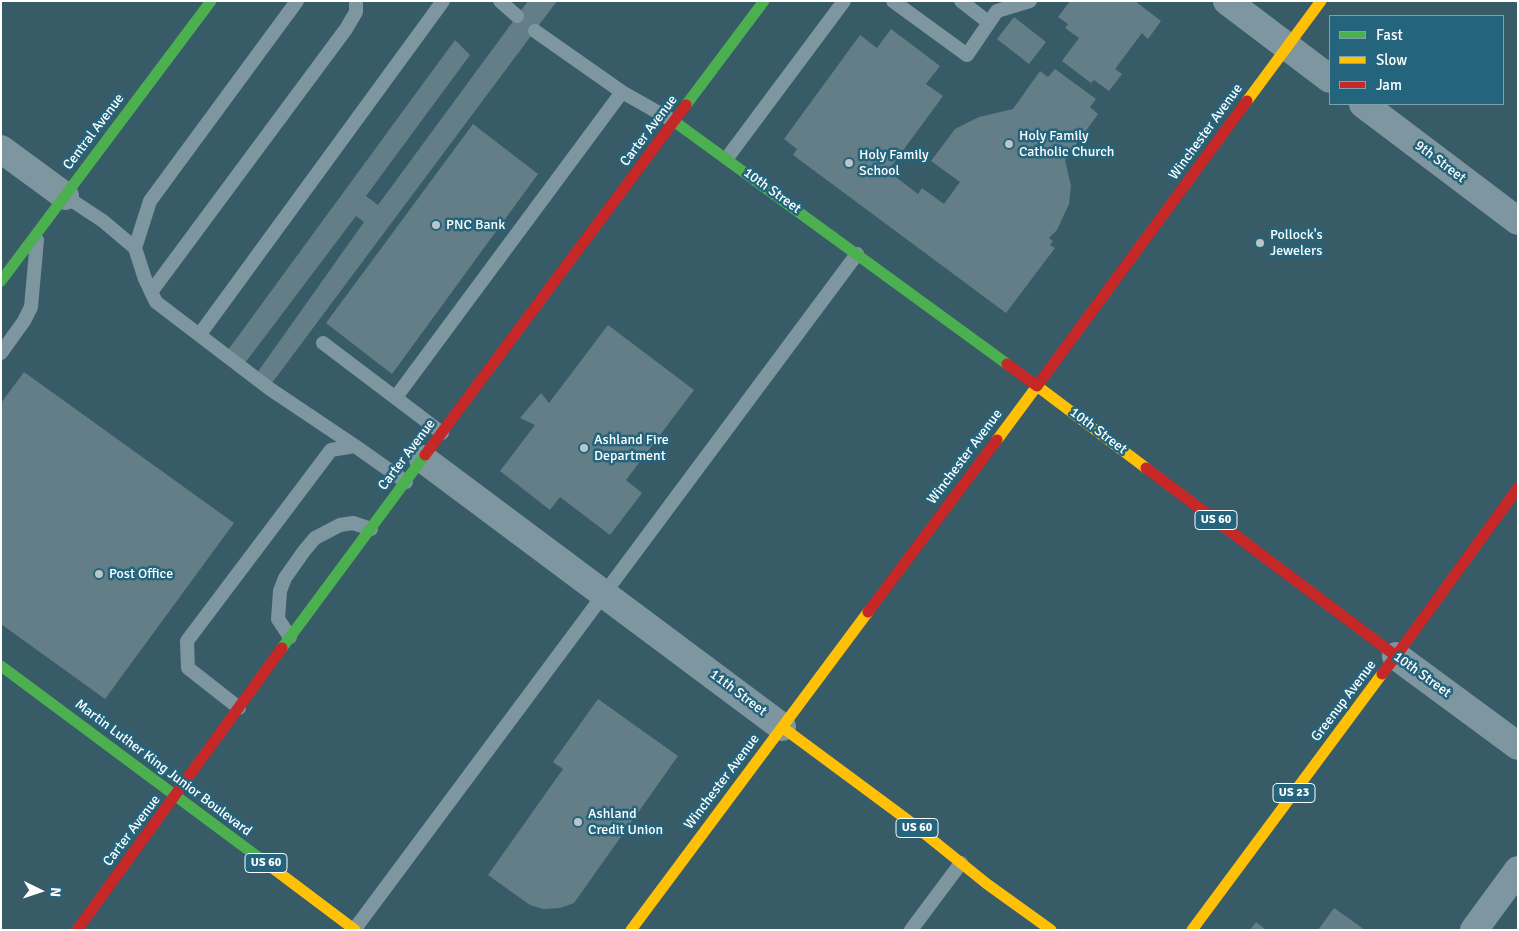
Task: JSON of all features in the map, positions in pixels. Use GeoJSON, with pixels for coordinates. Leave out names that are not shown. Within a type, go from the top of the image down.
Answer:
{"type":"FeatureCollection","features":[{"type":"Feature","properties":{"kind":"main road","name":"Central Avenue"},"geometry":{"type":"LineString","coordinates":[[1,281],[211,1]]}},
{"type":"Feature","properties":{"kind":"main road","name":"Carter Avenue"},"geometry":{"type":"LineString","coordinates":[[77,930],[290,637],[764,1]]}},
{"type":"Feature","properties":{"kind":"main road","name":"Winchester Avenue"},"geometry":{"type":"LineString","coordinates":[[631,930],[1037,386],[1321,1]]}},
{"type":"Feature","properties":{"kind":"main road","name":"10th Street"},"geometry":{"type":"LineString","coordinates":[[675,122],[727,158],[1037,386],[1396,656]]}},
{"type":"Feature","properties":{"kind":"main road","name":"Greenup Avenue"},"geometry":{"type":"LineString","coordinates":[[1192,930],[1396,656],[1518,488]]}},
{"type":"Feature","properties":{"kind":"main road","name":"Martin Luther King Junior Boulevard"},"geometry":{"type":"LineString","coordinates":[[1,666],[354,930]]}},
{"type":"Feature","properties":{"kind":"main road","name":"11th Street"},"geometry":{"type":"LineString","coordinates":[[782,727],[1051,930]]}},
{"type":"Feature","properties":{"kind":"street"},"geometry":{"type":"LineString","coordinates":[[1227,1],[1329,78]]}},
{"type":"Feature","properties":{"kind":"street","name":"9th Street"},"geometry":{"type":"LineString","coordinates":[[1364,105],[1518,221]]}},
{"type":"Feature","properties":{"kind":"street"},"geometry":{"type":"LineString","coordinates":[[1,150],[65,196]]}},
{"type":"Feature","properties":{"kind":"street","name":"11th Street"},"geometry":{"type":"LineString","coordinates":[[423,459],[604,592],[782,727]]}},
{"type":"Feature","properties":{"kind":"street","name":"10th Street"},"geometry":{"type":"LineString","coordinates":[[1396,656],[1518,746]]}},
{"type":"Feature","properties":{"kind":"street"},"geometry":{"type":"LineString","coordinates":[[1474,930],[1518,870]]}},
{"type":"Feature","properties":{"kind":"lane"},"geometry":{"type":"LineString","coordinates":[[135,248],[150,201],[297,1]]}},
{"type":"Feature","properties":{"kind":"lane"},"geometry":{"type":"LineString","coordinates":[[151,292],[346,29],[356,12],[356,1]]}},
{"type":"Feature","properties":{"kind":"lane"},"geometry":{"type":"LineString","coordinates":[[200,334],[442,1]]}},
{"type":"Feature","properties":{"kind":"lane"},"geometry":{"type":"LineString","coordinates":[[500,1],[517,16]]}},
{"type":"Feature","properties":{"kind":"lane"},"geometry":{"type":"LineString","coordinates":[[727,158],[844,1]]}},
{"type":"Feature","properties":{"kind":"lane"},"geometry":{"type":"LineString","coordinates":[[893,1],[967,55],[997,11],[1030,1]]}},
{"type":"Feature","properties":{"kind":"lane"},"geometry":{"type":"LineString","coordinates":[[960,1],[988,22]]}},
{"type":"Feature","properties":{"kind":"lane"},"geometry":{"type":"LineString","coordinates":[[535,31],[622,92],[675,122]]}},
{"type":"Feature","properties":{"kind":"lane"},"geometry":{"type":"LineString","coordinates":[[396,397],[622,92]]}},
{"type":"Feature","properties":{"kind":"lane"},"geometry":{"type":"LineString","coordinates":[[65,196],[103,221],[135,248],[156,302],[270,389],[406,482]]}},
{"type":"Feature","properties":{"kind":"lane"},"geometry":{"type":"LineString","coordinates":[[1,353],[24,321],[31,307],[38,232]]}},
{"type":"Feature","properties":{"kind":"lane"},"geometry":{"type":"LineString","coordinates":[[354,930],[857,254]]}},
{"type":"Feature","properties":{"kind":"lane"},"geometry":{"type":"LineString","coordinates":[[323,343],[442,433]]}},
{"type":"Feature","properties":{"kind":"lane"},"geometry":{"type":"LineString","coordinates":[[239,708],[188,668],[187,641],[330,450],[355,446]]}},
{"type":"Feature","properties":{"kind":"lane"},"geometry":{"type":"LineString","coordinates":[[290,637],[278,619],[280,591],[285,578],[304,551],[315,538],[340,525],[353,523],[371,529]]}},
{"type":"Feature","properties":{"kind":"lane"},"geometry":{"type":"LineString","coordinates":[[911,930],[961,863]]}},
{"type":"Feature","properties":{"kind":"building"},"geometry":{"type":"Polygon","coordinates":[[[528,1],[557,1],[269,387],[257,373],[364,222],[356,216],[245,363],[228,350],[455,40],[470,55],[366,196],[378,205],[528,1]]]}},
{"type":"Feature","properties":{"kind":"building"},"geometry":{"type":"Polygon","coordinates":[[[1070,1],[1135,1],[1161,21],[1148,39],[1142,33],[1115,69],[1122,74],[1109,91],[1094,80],[1091,83],[1062,61],[1079,38],[1065,28],[1068,24],[1058,17],[1070,1]]]}},
{"type":"Feature","properties":{"kind":"building"},"geometry":{"type":"Polygon","coordinates":[[[1014,17],[1046,42],[1029,64],[997,39],[1014,17]]]}},
{"type":"Feature","properties":{"kind":"building","name":"Holy Family School"},"geometry":{"type":"Polygon","coordinates":[[[891,29],[940,66],[926,84],[943,96],[888,171],[918,194],[922,188],[944,204],[960,182],[931,161],[955,129],[979,117],[1013,109],[1040,71],[1048,77],[1055,69],[1096,99],[1090,107],[1098,114],[1065,160],[1071,186],[1069,204],[1057,230],[1049,238],[1053,241],[1050,245],[1055,248],[1006,313],[793,155],[797,149],[784,139],[860,35],[877,48],[891,29]]]}},
{"type":"Feature","properties":{"kind":"building"},"geometry":{"type":"Polygon","coordinates":[[[473,124],[538,174],[392,374],[326,323],[473,124]]]}},
{"type":"Feature","properties":{"kind":"building","name":"Ashland Fire Department"},"geometry":{"type":"Polygon","coordinates":[[[608,325],[694,390],[626,480],[642,493],[610,535],[560,497],[550,510],[500,471],[535,425],[520,418],[541,393],[549,403],[608,325]]]}},
{"type":"Feature","properties":{"kind":"building","name":"Post Office"},"geometry":{"type":"Polygon","coordinates":[[[24,372],[234,523],[105,699],[1,624],[1,403],[24,372]]]}},
{"type":"Feature","properties":{"kind":"building","name":"Ashland Credit Union"},"geometry":{"type":"Polygon","coordinates":[[[598,699],[678,756],[574,903],[560,908],[543,909],[530,905],[488,875],[563,769],[553,762],[598,699]]]}},
{"type":"Feature","properties":{"kind":"building"},"geometry":{"type":"Polygon","coordinates":[[[1334,908],[1365,930],[1318,930],[1334,908]]]}},
{"type":"Feature","properties":{"kind":"building"},"geometry":{"type":"Polygon","coordinates":[[[1256,922],[1266,930],[1250,930],[1256,922]]]}},
{"type":"Feature","properties":{"kind":"traffic: fast"},"geometry":{"type":"LineString","coordinates":[[1,281],[211,1]]}},
{"type":"Feature","properties":{"kind":"traffic: fast"},"geometry":{"type":"LineString","coordinates":[[686,105],[764,1]]}},
{"type":"Feature","properties":{"kind":"traffic: fast"},"geometry":{"type":"LineString","coordinates":[[675,122],[1007,364]]}},
{"type":"Feature","properties":{"kind":"traffic: fast"},"geometry":{"type":"LineString","coordinates":[[282,648],[425,455]]}},
{"type":"Feature","properties":{"kind":"traffic: fast"},"geometry":{"type":"LineString","coordinates":[[1,666],[274,869]]}},
{"type":"Feature","properties":{"kind":"traffic: slow"},"geometry":{"type":"LineString","coordinates":[[1247,101],[1321,1]]}},
{"type":"Feature","properties":{"kind":"traffic: slow"},"geometry":{"type":"LineString","coordinates":[[997,440],[1037,386],[1146,468]]}},
{"type":"Feature","properties":{"kind":"traffic: slow"},"geometry":{"type":"LineString","coordinates":[[631,930],[868,612]]}},
{"type":"Feature","properties":{"kind":"traffic: slow"},"geometry":{"type":"LineString","coordinates":[[1192,930],[1382,674]]}},
{"type":"Feature","properties":{"kind":"traffic: slow"},"geometry":{"type":"LineString","coordinates":[[782,727],[909,821],[987,884],[1051,930]]}},
{"type":"Feature","properties":{"kind":"traffic: slow"},"geometry":{"type":"LineString","coordinates":[[274,869],[355,930]]}},
{"type":"Feature","properties":{"kind":"traffic: jam"},"geometry":{"type":"LineString","coordinates":[[1007,364],[1037,386],[1247,101]]}},
{"type":"Feature","properties":{"kind":"traffic: jam"},"geometry":{"type":"LineString","coordinates":[[425,455],[686,105]]}},
{"type":"Feature","properties":{"kind":"traffic: jam"},"geometry":{"type":"LineString","coordinates":[[868,612],[997,440]]}},
{"type":"Feature","properties":{"kind":"traffic: jam"},"geometry":{"type":"LineString","coordinates":[[1146,468],[1396,656],[1382,674]]}},
{"type":"Feature","properties":{"kind":"traffic: jam"},"geometry":{"type":"LineString","coordinates":[[1396,656],[1518,488]]}},
{"type":"Feature","properties":{"kind":"traffic: jam"},"geometry":{"type":"LineString","coordinates":[[77,930],[282,648]]}},
{"type":"Feature","properties":{"kind":"place","name":"Holy Family Catholic Church"},"geometry":{"type":"Point","coordinates":[1009,144]}},
{"type":"Feature","properties":{"kind":"place","name":"Holy Family School"},"geometry":{"type":"Point","coordinates":[849,163]}},
{"type":"Feature","properties":{"kind":"place","name":"PNC Bank"},"geometry":{"type":"Point","coordinates":[436,225]}},
{"type":"Feature","properties":{"kind":"place","name":"Pollock's Jewelers"},"geometry":{"type":"Point","coordinates":[1260,243]}},
{"type":"Feature","properties":{"kind":"place","name":"Ashland Fire Department"},"geometry":{"type":"Point","coordinates":[584,448]}},
{"type":"Feature","properties":{"kind":"place","name":"Post Office"},"geometry":{"type":"Point","coordinates":[99,574]}},
{"type":"Feature","properties":{"kind":"place","name":"Ashland Credit Union"},"geometry":{"type":"Point","coordinates":[578,822]}}]}
